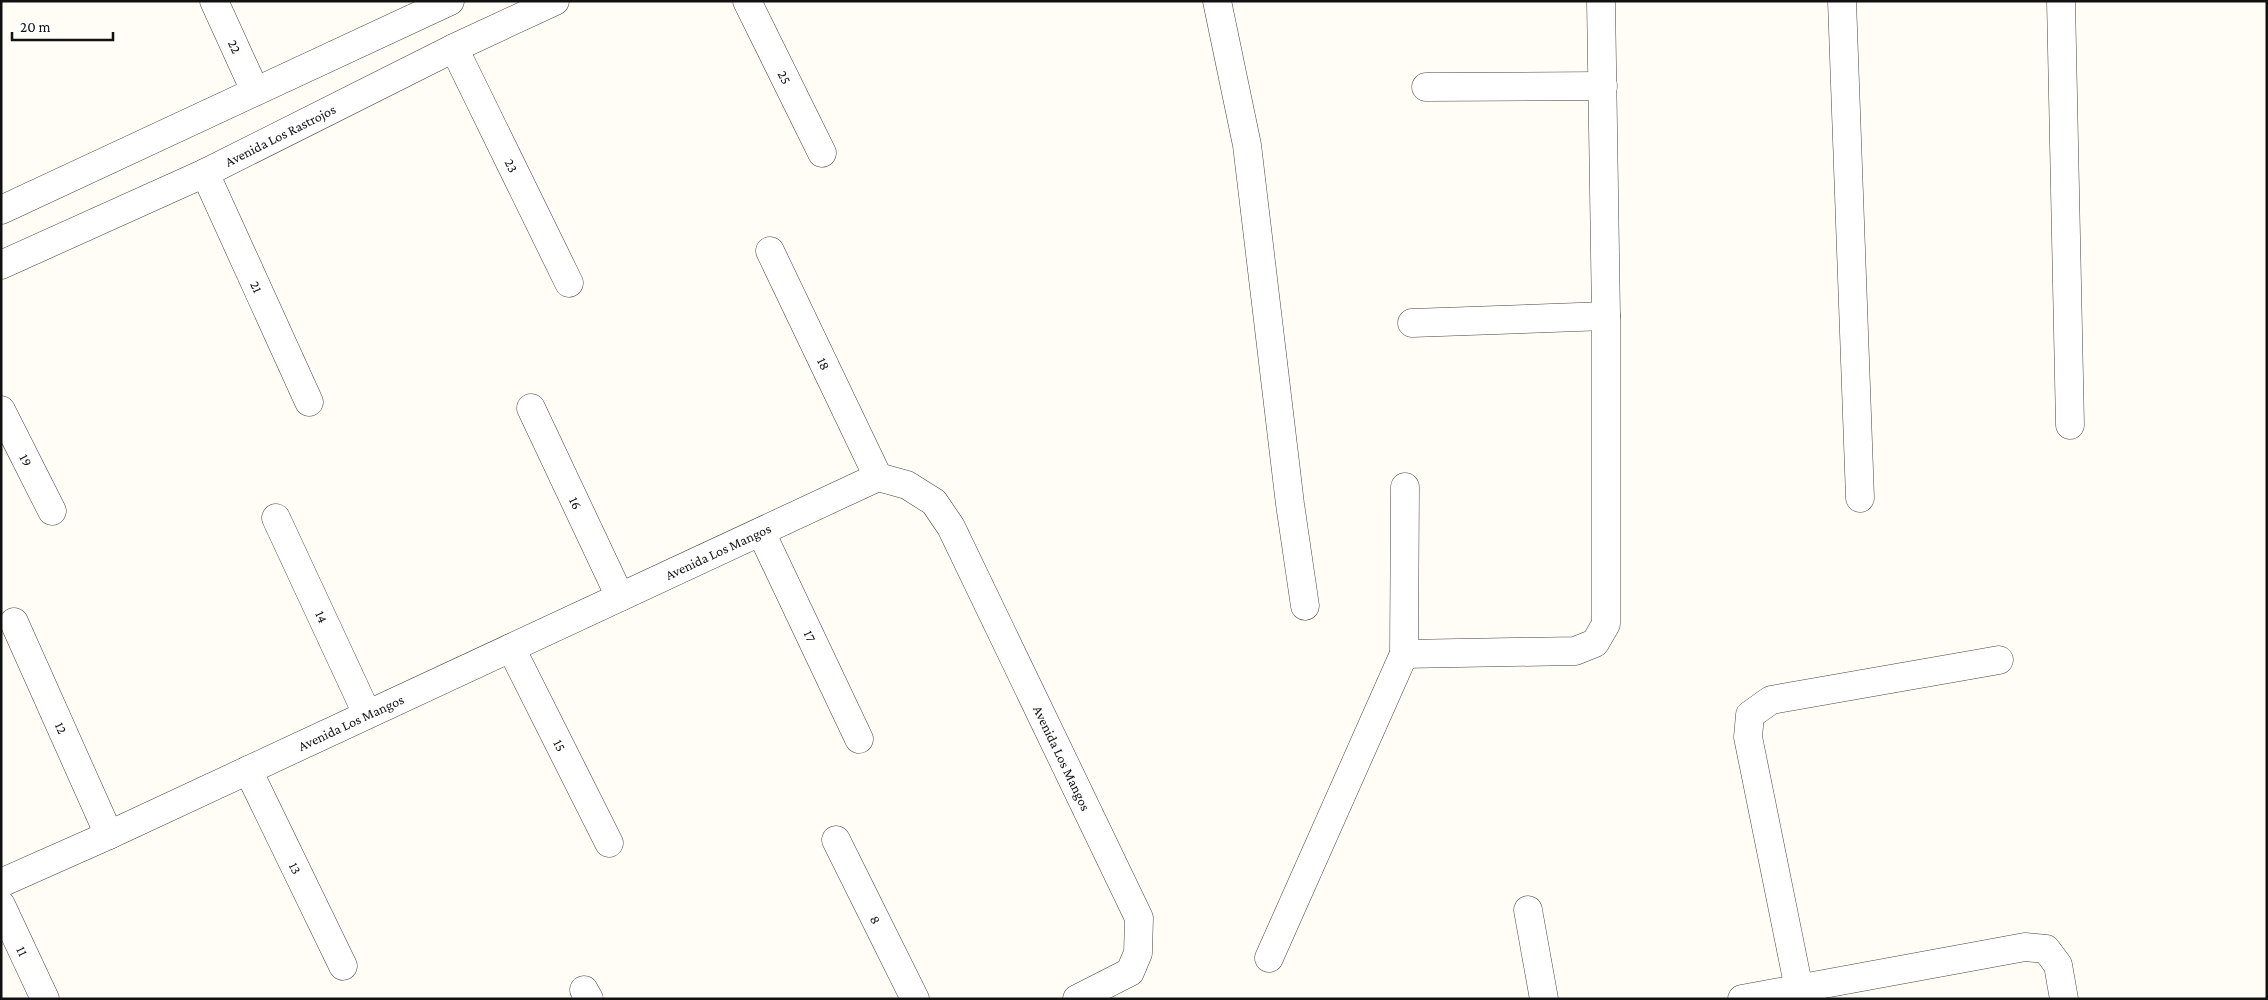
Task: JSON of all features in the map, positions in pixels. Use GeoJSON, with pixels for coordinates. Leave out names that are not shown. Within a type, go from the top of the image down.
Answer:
{"type":"FeatureCollection","features":[{"type":"Feature","properties":{"kind":"street","name":"22"},"geometry":{"type":"LineString","coordinates":[[214,1],[255,91]]}},
{"type":"Feature","properties":{"kind":"street"},"geometry":{"type":"LineString","coordinates":[[1,210],[450,1]]}},
{"type":"Feature","properties":{"kind":"street","name":"Avenida Los Rastrojos"},"geometry":{"type":"LineString","coordinates":[[1,266],[205,173],[454,48],[555,1]]}},
{"type":"Feature","properties":{"kind":"street","name":"25"},"geometry":{"type":"LineString","coordinates":[[747,1],[822,153]]}},
{"type":"Feature","properties":{"kind":"street"},"geometry":{"type":"LineString","coordinates":[[1217,1],[1247,145],[1290,504],[1305,606]]}},
{"type":"Feature","properties":{"kind":"street"},"geometry":{"type":"LineString","coordinates":[[1404,654],[1575,650],[1594,643],[1606,624],[1606,316],[1601,1]]}},
{"type":"Feature","properties":{"kind":"street"},"geometry":{"type":"LineString","coordinates":[[1842,1],[1860,498]]}},
{"type":"Feature","properties":{"kind":"street"},"geometry":{"type":"LineString","coordinates":[[2061,1],[2070,425]]}},
{"type":"Feature","properties":{"kind":"street","name":"23"},"geometry":{"type":"LineString","coordinates":[[454,48],[569,283]]}},
{"type":"Feature","properties":{"kind":"street"},"geometry":{"type":"LineString","coordinates":[[1426,87],[1603,86]]}},
{"type":"Feature","properties":{"kind":"street","name":"21"},"geometry":{"type":"LineString","coordinates":[[205,173],[309,402]]}},
{"type":"Feature","properties":{"kind":"street","name":"18"},"geometry":{"type":"LineString","coordinates":[[770,251],[878,477]]}},
{"type":"Feature","properties":{"kind":"street"},"geometry":{"type":"LineString","coordinates":[[1412,322],[1606,316]]}},
{"type":"Feature","properties":{"kind":"street","name":"16"},"geometry":{"type":"LineString","coordinates":[[531,408],[620,597]]}},
{"type":"Feature","properties":{"kind":"street","name":"19"},"geometry":{"type":"LineString","coordinates":[[1,410],[52,512]]}},
{"type":"Feature","properties":{"kind":"street","name":"Avenida Los Mangos"},"geometry":{"type":"LineString","coordinates":[[1,883],[878,477],[907,485],[934,502],[951,527],[1139,918],[1138,953],[1130,972],[1077,999]]}},
{"type":"Feature","properties":{"kind":"street"},"geometry":{"type":"LineString","coordinates":[[1269,958],[1404,654],[1404,487]]}},
{"type":"Feature","properties":{"kind":"street","name":"14"},"geometry":{"type":"LineString","coordinates":[[276,518],[367,714]]}},
{"type":"Feature","properties":{"kind":"street","name":"17"},"geometry":{"type":"LineString","coordinates":[[761,532],[859,739]]}},
{"type":"Feature","properties":{"kind":"street","name":"12"},"geometry":{"type":"LineString","coordinates":[[14,622],[110,834]]}},
{"type":"Feature","properties":{"kind":"street","name":"15"},"geometry":{"type":"LineString","coordinates":[[511,648],[609,843]]}},
{"type":"Feature","properties":{"kind":"street"},"geometry":{"type":"LineString","coordinates":[[1800,994],[1748,737],[1750,715],[1771,700],[1999,660]]}},
{"type":"Feature","properties":{"kind":"street","name":"13"},"geometry":{"type":"LineString","coordinates":[[248,770],[343,966]]}},
{"type":"Feature","properties":{"kind":"street","name":"8"},"geometry":{"type":"LineString","coordinates":[[836,840],[915,999]]}},
{"type":"Feature","properties":{"kind":"street","name":"11"},"geometry":{"type":"LineString","coordinates":[[1,904],[45,999]]}},
{"type":"Feature","properties":{"kind":"street"},"geometry":{"type":"LineString","coordinates":[[1528,910],[1544,999]]}},
{"type":"Feature","properties":{"kind":"street"},"geometry":{"type":"LineString","coordinates":[[1742,999],[1800,994],[2025,947],[2046,949],[2058,965],[2064,999]]}}]}
